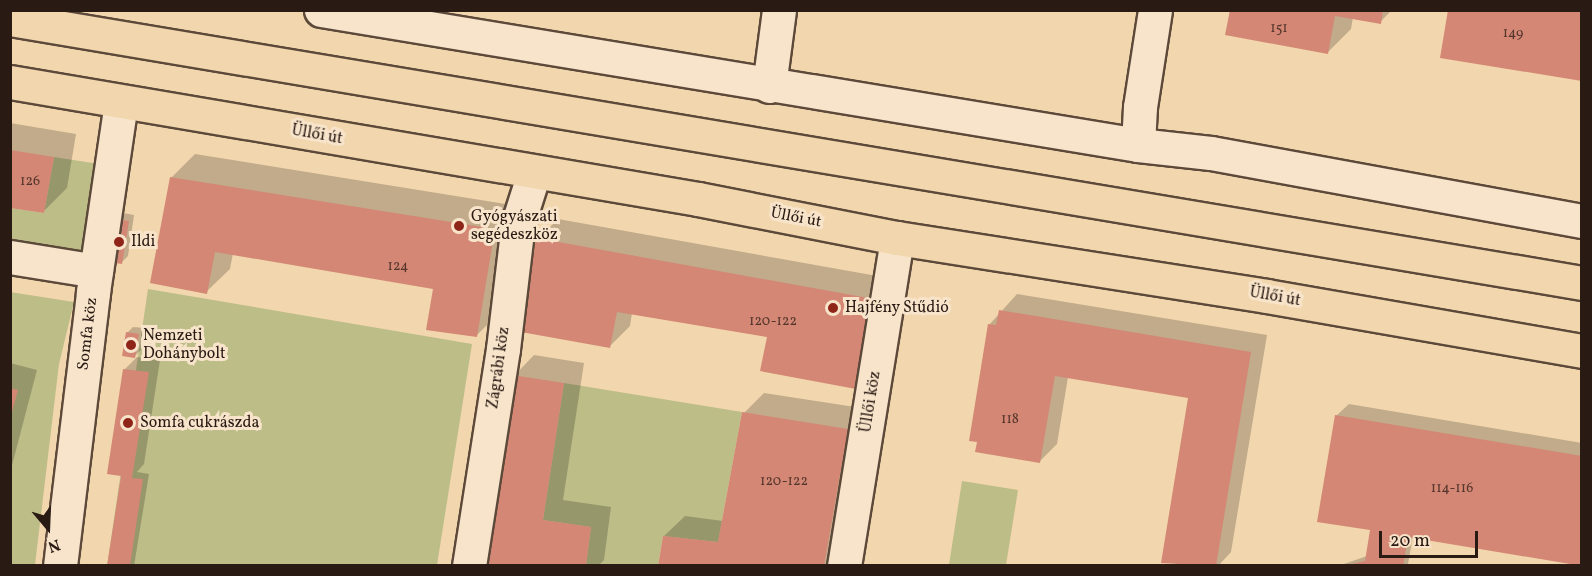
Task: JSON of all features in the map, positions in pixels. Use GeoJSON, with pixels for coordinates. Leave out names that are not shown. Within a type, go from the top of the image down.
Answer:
{"type":"FeatureCollection","features":[{"type":"Feature","properties":{"kind":"main road"},"geometry":{"type":"LineString","coordinates":[[10,19],[1581,284]]}},
{"type":"Feature","properties":{"kind":"main road","name":"Üllői út"},"geometry":{"type":"LineString","coordinates":[[10,82],[698,199],[897,238],[1267,296],[1581,351]]}},
{"type":"Feature","properties":{"kind":"street"},"geometry":{"type":"LineString","coordinates":[[321,10],[437,20],[769,86],[1138,145],[1211,153],[1581,221]]}},
{"type":"Feature","properties":{"kind":"street"},"geometry":{"type":"LineString","coordinates":[[769,86],[778,10]]}},
{"type":"Feature","properties":{"kind":"street"},"geometry":{"type":"LineString","coordinates":[[1138,145],[1140,107],[1155,10]]}},
{"type":"Feature","properties":{"kind":"street","name":"Somfa köz"},"geometry":{"type":"LineString","coordinates":[[60,566],[96,271],[121,102]]}},
{"type":"Feature","properties":{"kind":"street","name":"Zágrábi köz"},"geometry":{"type":"LineString","coordinates":[[469,566],[503,349],[518,223],[534,172]]}},
{"type":"Feature","properties":{"kind":"street","name":"Üllői köz"},"geometry":{"type":"LineString","coordinates":[[844,566],[897,238]]}},
{"type":"Feature","properties":{"kind":"street"},"geometry":{"type":"LineString","coordinates":[[10,257],[96,271]]}},
{"type":"Feature","properties":{"kind":"green space"},"geometry":{"type":"Polygon","coordinates":[[[54,157],[99,164],[84,252],[11,242],[11,208],[44,213],[54,157]]]}},
{"type":"Feature","properties":{"kind":"green space"},"geometry":{"type":"Polygon","coordinates":[[[148,289],[472,344],[437,565],[107,566],[148,289]]]}},
{"type":"Feature","properties":{"kind":"green space"},"geometry":{"type":"Polygon","coordinates":[[[10,292],[74,302],[59,364],[35,565],[11,565],[10,292]]]}},
{"type":"Feature","properties":{"kind":"green space"},"geometry":{"type":"Polygon","coordinates":[[[564,383],[742,412],[718,542],[663,536],[658,565],[586,565],[591,527],[543,520],[564,383]]]}},
{"type":"Feature","properties":{"kind":"green space"},"geometry":{"type":"Polygon","coordinates":[[[962,481],[1018,490],[1006,565],[949,565],[962,481]]]}},
{"type":"Feature","properties":{"kind":"building"},"geometry":{"type":"Polygon","coordinates":[[[1230,10],[1383,10],[1381,24],[1335,16],[1328,54],[1225,35],[1230,10]]]}},
{"type":"Feature","properties":{"kind":"building"},"geometry":{"type":"Polygon","coordinates":[[[1448,10],[1582,10],[1582,81],[1440,58],[1448,10]]]}},
{"type":"Feature","properties":{"kind":"building"},"geometry":{"type":"Polygon","coordinates":[[[10,150],[54,157],[44,213],[10,208],[10,150]]]}},
{"type":"Feature","properties":{"kind":"building"},"geometry":{"type":"Polygon","coordinates":[[[170,177],[495,229],[477,337],[426,330],[433,289],[215,252],[207,294],[150,283],[170,177]]]}},
{"type":"Feature","properties":{"kind":"building","name":"Ildi"},"geometry":{"type":"Polygon","coordinates":[[[115,219],[129,221],[122,264],[109,262],[115,219]]]}},
{"type":"Feature","properties":{"kind":"building"},"geometry":{"type":"Polygon","coordinates":[[[536,238],[874,299],[856,389],[760,371],[767,337],[617,312],[610,348],[521,332],[536,238]]]}},
{"type":"Feature","properties":{"kind":"building"},"geometry":{"type":"Polygon","coordinates":[[[999,310],[1251,352],[1216,566],[1161,563],[1188,398],[1055,376],[1040,463],[975,452],[977,442],[969,441],[988,324],[996,325],[999,310]]]}},
{"type":"Feature","properties":{"kind":"building","name":"Nemzeti Dohánybolt"},"geometry":{"type":"Polygon","coordinates":[[[126,332],[139,334],[135,358],[122,356],[126,332]]]}},
{"type":"Feature","properties":{"kind":"building"},"geometry":{"type":"Polygon","coordinates":[[[123,369],[149,372],[132,478],[143,479],[130,566],[107,566],[121,476],[107,474],[123,369]]]}},
{"type":"Feature","properties":{"kind":"building"},"geometry":{"type":"Polygon","coordinates":[[[512,375],[564,383],[543,520],[591,527],[586,566],[481,566],[512,375]]]}},
{"type":"Feature","properties":{"kind":"building"},"geometry":{"type":"Polygon","coordinates":[[[10,388],[18,390],[11,416],[10,416],[10,388]]]}},
{"type":"Feature","properties":{"kind":"building"},"geometry":{"type":"Polygon","coordinates":[[[742,412],[848,429],[824,566],[658,566],[663,536],[718,542],[742,412]]]}},
{"type":"Feature","properties":{"kind":"building"},"geometry":{"type":"Polygon","coordinates":[[[1335,415],[1582,456],[1582,566],[1408,537],[1403,566],[1343,566],[1365,561],[1370,530],[1317,522],[1335,415]]]}},
{"type":"Feature","properties":{"kind":"place","name":"Gyógyászati segédeszköz"},"geometry":{"type":"Point","coordinates":[459,226]}},
{"type":"Feature","properties":{"kind":"place","name":"Ildi"},"geometry":{"type":"Point","coordinates":[119,242]}},
{"type":"Feature","properties":{"kind":"place","name":"Hajfény Stűdió"},"geometry":{"type":"Point","coordinates":[833,308]}},
{"type":"Feature","properties":{"kind":"place","name":"Nemzeti Dohánybolt"},"geometry":{"type":"Point","coordinates":[131,345]}},
{"type":"Feature","properties":{"kind":"place","name":"Somfa cukrászda"},"geometry":{"type":"Point","coordinates":[128,423]}}]}
